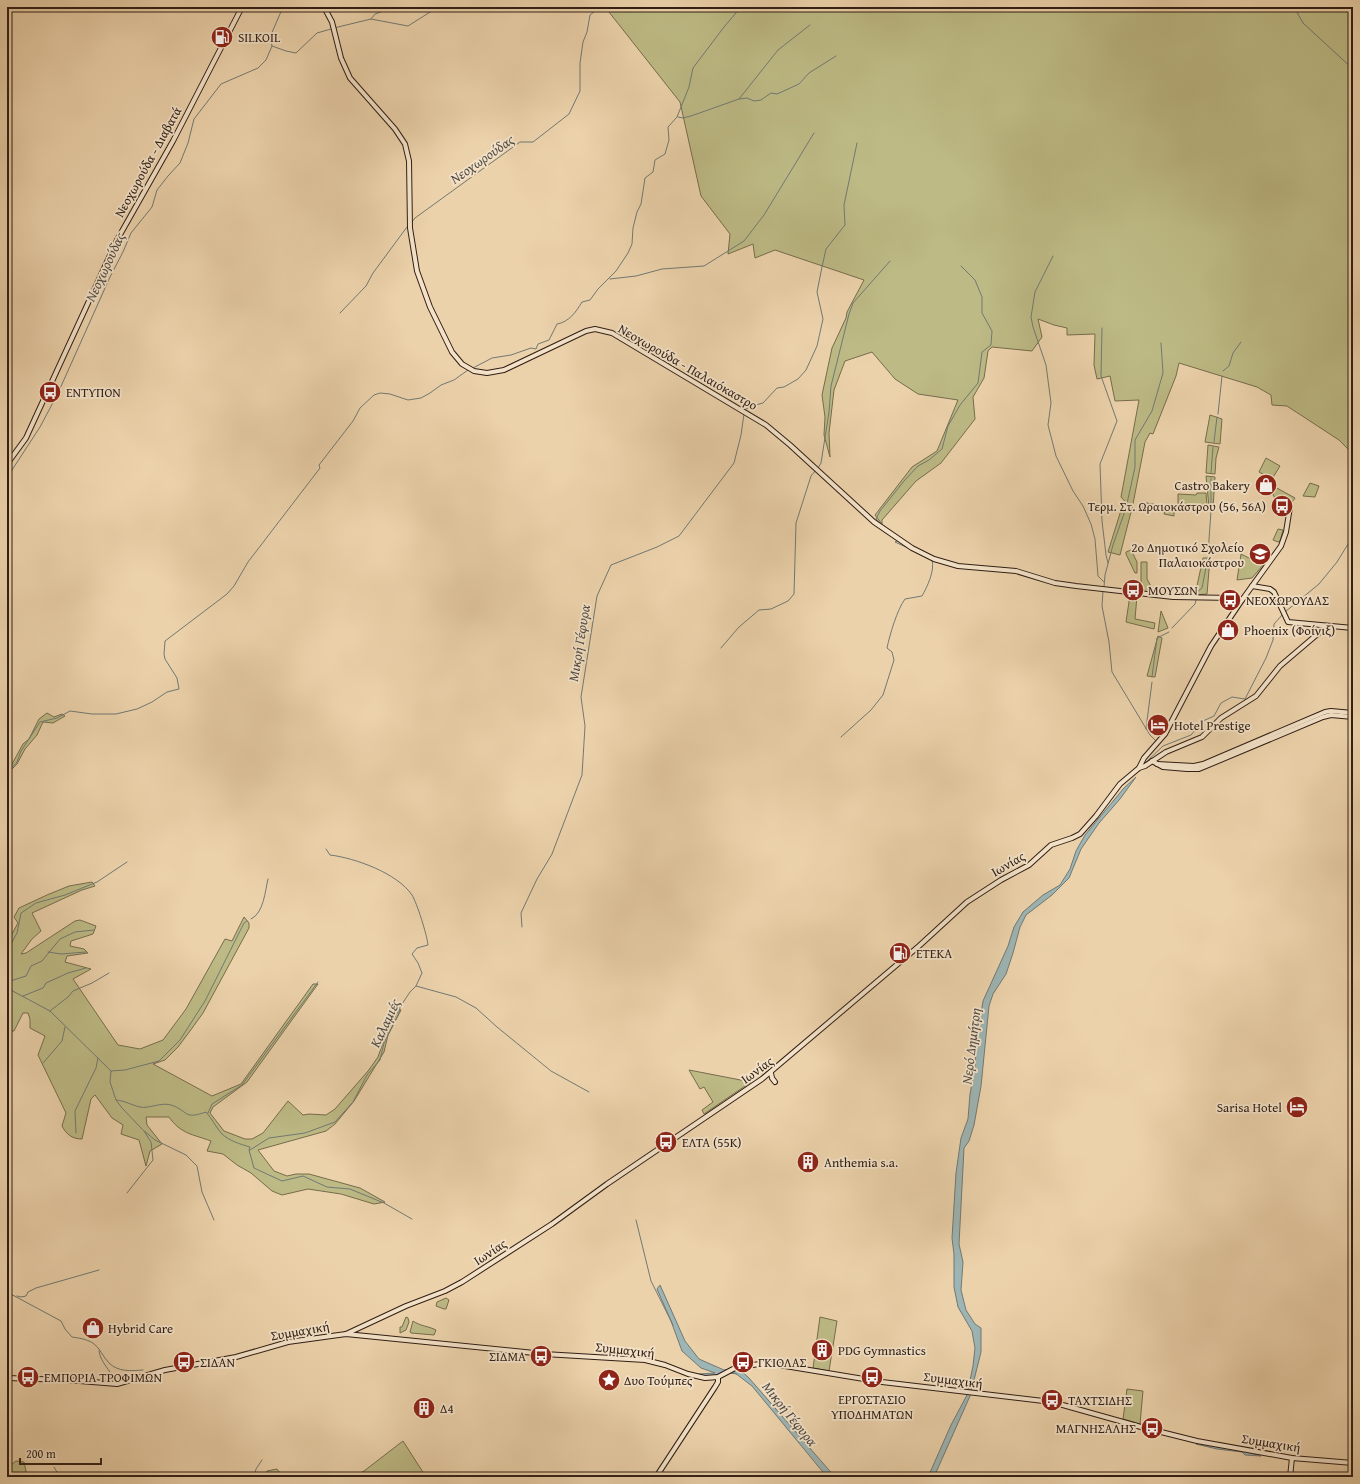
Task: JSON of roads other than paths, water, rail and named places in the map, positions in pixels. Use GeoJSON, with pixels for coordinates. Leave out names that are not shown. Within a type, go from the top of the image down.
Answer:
{"type":"FeatureCollection","features":[{"type":"Feature","properties":{"kind":"street","name":"Νεοχωρούδα - Διαβατά"},"geometry":{"type":"LineString","coordinates":[[7,464],[26,438],[116,240],[173,141],[242,7]]}},
{"type":"Feature","properties":{"kind":"street","name":"Νεοχωρούδα - Παλαιόκαστρο"},"geometry":{"type":"LineString","coordinates":[[324,7],[332,22],[341,58],[350,78],[395,129],[405,144],[409,161],[410,228],[419,279],[430,307],[452,352],[462,364],[478,372],[496,372],[586,331],[595,330],[612,333],[766,425],[796,450],[874,522],[925,555],[953,565],[1016,571],[1055,583],[1090,588],[1174,597],[1235,598],[1242,600]]}},
{"type":"Feature","properties":{"kind":"street"},"geometry":{"type":"LineString","coordinates":[[1139,768],[1144,758],[1163,737],[1211,646],[1281,546],[1286,532],[1290,507]]}},
{"type":"Feature","properties":{"kind":"street"},"geometry":{"type":"LineString","coordinates":[[1252,586],[1273,591],[1276,594],[1285,617],[1289,622],[1353,628]]}},
{"type":"Feature","properties":{"kind":"street"},"geometry":{"type":"LineString","coordinates":[[1210,593],[1210,598]]}},
{"type":"Feature","properties":{"kind":"street"},"geometry":{"type":"LineString","coordinates":[[1139,768],[1170,750],[1199,739],[1221,718],[1252,699],[1259,693],[1280,666],[1327,626]]}},
{"type":"Feature","properties":{"kind":"street"},"geometry":{"type":"LineString","coordinates":[[1156,764],[1198,766],[1319,714],[1330,711],[1353,713]]}},
{"type":"Feature","properties":{"kind":"street"},"geometry":{"type":"LineString","coordinates":[[1152,761],[1166,768],[1199,769],[1325,716],[1331,715],[1353,717]]}},
{"type":"Feature","properties":{"kind":"street","name":"Ιωνίας"},"geometry":{"type":"LineString","coordinates":[[346,1334],[412,1304],[445,1291],[462,1282],[552,1224],[607,1184],[771,1073],[919,946],[967,902],[1029,864],[1051,845],[1080,834],[1096,816],[1120,784],[1139,768]]}},
{"type":"Feature","properties":{"kind":"street"},"geometry":{"type":"LineString","coordinates":[[771,1073],[775,1082]]}},
{"type":"Feature","properties":{"kind":"street"},"geometry":{"type":"LineString","coordinates":[[354,1330],[354,1336]]}},
{"type":"Feature","properties":{"kind":"street","name":"Συμμαχική"},"geometry":{"type":"LineString","coordinates":[[7,1378],[117,1384],[163,1371],[236,1357],[282,1343],[346,1334],[544,1354],[645,1360],[699,1377],[707,1378],[718,1377],[740,1366],[768,1364],[882,1382],[1061,1403],[1180,1437],[1292,1458],[1353,1463]]}},
{"type":"Feature","properties":{"kind":"street"},"geometry":{"type":"LineString","coordinates":[[656,1477],[717,1385],[718,1377]]}},
{"type":"Feature","properties":{"kind":"street"},"geometry":{"type":"LineString","coordinates":[[1290,1477],[1292,1458]]}},
{"type":"Feature","properties":{"kind":"water"},"geometry":{"type":"Polygon","coordinates":[[[1136,777],[1120,799],[1099,823],[1081,849],[1069,878],[1052,895],[1026,915],[1020,927],[1006,974],[993,994],[989,1006],[981,1086],[974,1125],[969,1141],[964,1148],[959,1244],[963,1262],[961,1290],[966,1310],[975,1324],[981,1328],[981,1352],[970,1396],[934,1477],[928,1477],[951,1425],[967,1395],[973,1366],[975,1348],[972,1331],[958,1307],[954,1287],[954,1254],[952,1238],[956,1173],[961,1138],[968,1119],[970,1094],[975,1067],[976,1049],[974,1033],[980,1020],[983,1001],[1008,946],[1014,927],[1023,912],[1043,895],[1060,885],[1070,869],[1076,851],[1085,835],[1124,788],[1136,777]]]}},
{"type":"Feature","properties":{"kind":"water"},"geometry":{"type":"Polygon","coordinates":[[[660,1285],[685,1341],[699,1359],[724,1370],[738,1368],[749,1378],[835,1477],[827,1477],[752,1386],[735,1373],[722,1373],[712,1377],[700,1376],[699,1374],[715,1373],[701,1368],[682,1351],[657,1289],[660,1285]]]}},
{"type":"Feature","properties":{"kind":"water"},"geometry":{"type":"Polygon","coordinates":[[[1196,1444],[1221,1445],[1261,1456],[1245,1455],[1242,1452],[1217,1449],[1196,1444]]]}},
{"type":"Feature","properties":{"kind":"waterway","name":"Νεοχωρούδας"},"geometry":{"type":"LineString","coordinates":[[7,483],[12,470],[40,427],[58,393],[131,233],[152,207],[157,190],[180,163],[188,143],[194,119],[221,84],[258,68],[266,60],[272,46],[270,37],[283,7]]}},
{"type":"Feature","properties":{"kind":"waterway","name":"Νεοχωρούδας"},"geometry":{"type":"LineString","coordinates":[[371,19],[375,14],[394,7]]}},
{"type":"Feature","properties":{"kind":"waterway","name":"Νεοχωρούδας"},"geometry":{"type":"LineString","coordinates":[[334,28],[371,19],[408,26],[438,7]]}},
{"type":"Feature","properties":{"kind":"waterway","name":"Νεοχωρούδας"},"geometry":{"type":"LineString","coordinates":[[412,222],[415,218],[520,142],[533,142],[569,114],[580,91],[580,63],[583,42],[587,32],[590,15],[600,7]]}},
{"type":"Feature","properties":{"kind":"waterway"},"geometry":{"type":"LineString","coordinates":[[473,368],[492,358],[511,355],[531,348],[536,349],[538,344],[549,340],[557,324],[569,319],[582,302],[590,300],[598,289],[616,271],[632,244],[633,228],[637,212],[641,204],[645,178],[653,172],[655,160],[665,154],[669,140],[668,127],[677,117],[689,87],[693,68],[741,7]]}},
{"type":"Feature","properties":{"kind":"waterway","name":"Νερό Δημήτρη"},"geometry":{"type":"LineString","coordinates":[[1294,7],[1303,23],[1353,69]]}},
{"type":"Feature","properties":{"kind":"waterway"},"geometry":{"type":"LineString","coordinates":[[678,117],[683,118],[691,116],[739,99],[778,50],[810,25]]}},
{"type":"Feature","properties":{"kind":"waterway","name":"Νεοχωρούδας"},"geometry":{"type":"LineString","coordinates":[[272,46],[296,53],[317,33],[331,29]]}},
{"type":"Feature","properties":{"kind":"waterway"},"geometry":{"type":"LineString","coordinates":[[739,99],[747,98],[754,101],[761,100],[771,93],[777,94],[799,84],[809,73],[836,56]]}},
{"type":"Feature","properties":{"kind":"waterway"},"geometry":{"type":"LineString","coordinates":[[610,279],[636,276],[662,269],[704,266],[744,241],[764,215],[814,133]]}},
{"type":"Feature","properties":{"kind":"waterway"},"geometry":{"type":"LineString","coordinates":[[746,409],[763,403],[777,388],[784,387],[798,379],[806,370],[817,346],[823,319],[817,292],[826,249],[845,225],[844,205],[857,143]]}},
{"type":"Feature","properties":{"kind":"waterway","name":"Νεοχωρούδας"},"geometry":{"type":"LineString","coordinates":[[340,313],[366,286],[373,273],[407,227]]}},
{"type":"Feature","properties":{"kind":"waterway"},"geometry":{"type":"LineString","coordinates":[[1053,256],[1035,292],[1031,317],[1046,365],[1051,403],[1048,425],[1056,456],[1091,524],[1095,539],[1098,576],[1104,582]]}},
{"type":"Feature","properties":{"kind":"waterway"},"geometry":{"type":"LineString","coordinates":[[818,468],[821,463],[829,412],[831,386],[849,314],[853,303],[890,261]]}},
{"type":"Feature","properties":{"kind":"waterway"},"geometry":{"type":"LineString","coordinates":[[899,537],[876,519],[880,511],[918,466],[929,460],[942,449],[948,426],[960,405],[978,383],[982,352],[991,345],[992,331],[982,313],[982,297],[975,280],[961,266]]}},
{"type":"Feature","properties":{"kind":"waterway"},"geometry":{"type":"LineString","coordinates":[[1102,328],[1101,376],[1117,421],[1100,464],[1102,521],[1108,563]]}},
{"type":"Feature","properties":{"kind":"waterway"},"geometry":{"type":"LineString","coordinates":[[1223,371],[1229,366],[1233,353],[1241,342]]}},
{"type":"Feature","properties":{"kind":"waterway"},"geometry":{"type":"LineString","coordinates":[[1104,587],[1105,575],[1113,545],[1126,508],[1135,467],[1135,440],[1152,411],[1163,373],[1161,343]]}},
{"type":"Feature","properties":{"kind":"waterway"},"geometry":{"type":"LineString","coordinates":[[7,773],[17,762],[21,751],[40,722],[57,718],[70,711],[92,714],[116,714],[137,709],[152,702],[167,692],[179,689],[177,678],[165,659],[165,641],[227,594],[234,586],[248,562],[320,468],[319,465],[353,421],[360,408],[374,395],[380,393],[390,394],[408,400],[421,398],[441,385],[454,380],[468,370]]}},
{"type":"Feature","properties":{"kind":"waterway"},"geometry":{"type":"LineString","coordinates":[[1218,414],[1222,376]]}},
{"type":"Feature","properties":{"kind":"waterway","name":"Μικρή Γέφυρα"},"geometry":{"type":"LineString","coordinates":[[522,927],[521,913],[537,879],[552,854],[582,775],[585,726],[581,697],[597,596],[611,565],[657,547],[679,536],[734,463],[741,435],[744,414]]}},
{"type":"Feature","properties":{"kind":"waterway"},"geometry":{"type":"LineString","coordinates":[[1214,442],[1217,417]]}},
{"type":"Feature","properties":{"kind":"waterway"},"geometry":{"type":"LineString","coordinates":[[1211,473],[1213,447]]}},
{"type":"Feature","properties":{"kind":"waterway"},"geometry":{"type":"LineString","coordinates":[[721,648],[739,627],[759,610],[771,609],[788,601],[794,594],[796,523],[811,476],[816,470]]}},
{"type":"Feature","properties":{"kind":"waterway"},"geometry":{"type":"LineString","coordinates":[[1211,478],[1211,506]]}},
{"type":"Feature","properties":{"kind":"waterway"},"geometry":{"type":"LineString","coordinates":[[1208,554],[1211,511]]}},
{"type":"Feature","properties":{"kind":"waterway","name":"Νερό Δημήτρη"},"geometry":{"type":"LineString","coordinates":[[1285,612],[1319,584],[1337,562],[1353,536]]}},
{"type":"Feature","properties":{"kind":"waterway"},"geometry":{"type":"LineString","coordinates":[[897,541],[895,542],[908,548]]}},
{"type":"Feature","properties":{"kind":"waterway"},"geometry":{"type":"LineString","coordinates":[[841,737],[871,710],[883,695],[894,660],[892,652],[887,648],[897,616],[905,599],[922,596],[930,579],[933,564],[932,560],[925,557]]}},
{"type":"Feature","properties":{"kind":"waterway"},"geometry":{"type":"LineString","coordinates":[[1196,595],[1196,593],[1202,588],[1208,557]]}},
{"type":"Feature","properties":{"kind":"waterway"},"geometry":{"type":"LineString","coordinates":[[1103,591],[1102,606],[1109,642],[1112,672],[1150,735],[1156,741]]}},
{"type":"Feature","properties":{"kind":"waterway"},"geometry":{"type":"LineString","coordinates":[[1172,628],[1195,604],[1196,600]]}},
{"type":"Feature","properties":{"kind":"waterway","name":"Νερό Δημήτρη"},"geometry":{"type":"LineString","coordinates":[[1145,763],[1163,746],[1191,735],[1203,721],[1214,716],[1221,703],[1232,697],[1245,699],[1266,658],[1273,640],[1274,624],[1283,614]]}},
{"type":"Feature","properties":{"kind":"waterway"},"geometry":{"type":"LineString","coordinates":[[1152,677],[1157,638],[1169,632]]}},
{"type":"Feature","properties":{"kind":"waterway"},"geometry":{"type":"LineString","coordinates":[[1146,729],[1152,682]]}},
{"type":"Feature","properties":{"kind":"waterway"},"geometry":{"type":"LineString","coordinates":[[326,849],[330,855],[351,859],[386,873],[405,887],[412,895],[422,919],[428,945],[417,948],[412,954],[422,973],[416,986]]}},
{"type":"Feature","properties":{"kind":"waterway"},"geometry":{"type":"LineString","coordinates":[[7,951],[17,933],[21,913],[36,903],[65,895],[97,882],[127,862]]}},
{"type":"Feature","properties":{"kind":"waterway","name":"Καλαμιές"},"geometry":{"type":"LineString","coordinates":[[251,919],[259,912],[265,895],[268,879]]}},
{"type":"Feature","properties":{"kind":"waterway","name":"Καλαμιές"},"geometry":{"type":"LineString","coordinates":[[247,921],[244,923],[205,1001],[180,1040],[159,1061],[125,1070],[111,1071],[110,1082],[116,1100],[143,1107],[167,1104],[177,1107],[190,1115],[206,1112],[224,1136],[235,1142],[250,1147],[249,1150],[254,1168],[282,1181],[303,1176],[327,1187],[350,1189],[384,1203],[412,1219]]}},
{"type":"Feature","properties":{"kind":"waterway"},"geometry":{"type":"LineString","coordinates":[[7,982],[26,976],[31,966],[42,961],[60,939],[75,932],[94,930]]}},
{"type":"Feature","properties":{"kind":"waterway"},"geometry":{"type":"LineString","coordinates":[[48,952],[61,954],[86,952]]}},
{"type":"Feature","properties":{"kind":"waterway"},"geometry":{"type":"LineString","coordinates":[[23,996],[43,988],[46,983],[68,973],[86,968]]}},
{"type":"Feature","properties":{"kind":"waterway"},"geometry":{"type":"LineString","coordinates":[[50,1011],[68,997],[73,991],[92,983],[109,973]]}},
{"type":"Feature","properties":{"kind":"waterway"},"geometry":{"type":"LineString","coordinates":[[208,1113],[212,1104],[242,1085],[318,982]]}},
{"type":"Feature","properties":{"kind":"waterway","name":"Καλαμιές"},"geometry":{"type":"LineString","coordinates":[[250,1150],[269,1138],[305,1133],[335,1122],[353,1102],[367,1075],[380,1060],[384,1043],[399,1013],[400,1007],[416,986],[456,997],[476,1008],[551,1071],[589,1092]]}},
{"type":"Feature","properties":{"kind":"waterway","name":"Καλαμιές"},"geometry":{"type":"LineString","coordinates":[[7,988],[50,1011],[111,1071]]}},
{"type":"Feature","properties":{"kind":"waterway"},"geometry":{"type":"LineString","coordinates":[[43,1063],[62,1041],[65,1027]]}},
{"type":"Feature","properties":{"kind":"waterway"},"geometry":{"type":"LineString","coordinates":[[76,1133],[75,1111],[96,1068],[98,1058]]}},
{"type":"Feature","properties":{"kind":"waterway"},"geometry":{"type":"LineString","coordinates":[[116,1100],[142,1129]]}},
{"type":"Feature","properties":{"kind":"waterway"},"geometry":{"type":"LineString","coordinates":[[143,1130],[155,1140],[186,1155],[197,1166],[202,1192],[214,1220]]}},
{"type":"Feature","properties":{"kind":"waterway"},"geometry":{"type":"LineString","coordinates":[[127,1193],[153,1160],[151,1142],[144,1131]]}},
{"type":"Feature","properties":{"kind":"waterway"},"geometry":{"type":"LineString","coordinates":[[636,1220],[651,1281],[673,1325]]}},
{"type":"Feature","properties":{"kind":"waterway"},"geometry":{"type":"LineString","coordinates":[[17,1296],[26,1296],[28,1292],[36,1288],[99,1270]]}},
{"type":"Feature","properties":{"kind":"waterway"},"geometry":{"type":"LineString","coordinates":[[7,1292],[61,1321],[65,1329],[72,1337],[93,1343],[98,1347],[107,1361],[116,1368],[134,1371],[143,1370]]}},
{"type":"Feature","properties":{"kind":"waterway"},"geometry":{"type":"LineString","coordinates":[[99,1351],[114,1381]]}},
{"type":"Feature","properties":{"kind":"waterway","name":"Μικρή Γέφυρα"},"geometry":{"type":"LineString","coordinates":[[730,1373],[737,1374]]}},
{"type":"Feature","properties":{"kind":"waterway"},"geometry":{"type":"LineString","coordinates":[[254,1477],[256,1469],[262,1460]]}},
{"type":"Feature","properties":{"kind":"waterway"},"geometry":{"type":"LineString","coordinates":[[54,1467],[60,1477]]}},
{"type":"Feature","properties":{"kind":"place","name":"SILKOIL"},"geometry":{"type":"Point","coordinates":[222,37]}},
{"type":"Feature","properties":{"kind":"place","name":"ΕΝΤΥΠΟΝ"},"geometry":{"type":"Point","coordinates":[50,392]}},
{"type":"Feature","properties":{"kind":"place","name":"Castro Bakery"},"geometry":{"type":"Point","coordinates":[1266,485]}},
{"type":"Feature","properties":{"kind":"place","name":"Τερμ. Στ. Ωραιοκάστρου (56, 56Α)"},"geometry":{"type":"Point","coordinates":[1282,506]}},
{"type":"Feature","properties":{"kind":"place","name":"2ο Δημοτικό Σχολείο Παλαιοκάστρου"},"geometry":{"type":"Point","coordinates":[1260,554]}},
{"type":"Feature","properties":{"kind":"place","name":"ΜΟΥΣΩΝ"},"geometry":{"type":"Point","coordinates":[1133,590]}},
{"type":"Feature","properties":{"kind":"place","name":"ΝΕΟΧΩΡΟΥΔΑΣ"},"geometry":{"type":"Point","coordinates":[1230,600]}},
{"type":"Feature","properties":{"kind":"place","name":"Phoenix (Φοίνιξ)"},"geometry":{"type":"Point","coordinates":[1228,630]}},
{"type":"Feature","properties":{"kind":"place","name":"Hotel Prestige"},"geometry":{"type":"Point","coordinates":[1158,725]}},
{"type":"Feature","properties":{"kind":"place","name":"ΕΤΕΚΑ"},"geometry":{"type":"Point","coordinates":[900,953]}},
{"type":"Feature","properties":{"kind":"place","name":"Sarisa Hotel"},"geometry":{"type":"Point","coordinates":[1297,1107]}},
{"type":"Feature","properties":{"kind":"place","name":"ΕΛΤΑ (55Κ)"},"geometry":{"type":"Point","coordinates":[666,1142]}},
{"type":"Feature","properties":{"kind":"place","name":"Anthemia s.a."},"geometry":{"type":"Point","coordinates":[808,1162]}},
{"type":"Feature","properties":{"kind":"place","name":"Hybrid Care"},"geometry":{"type":"Point","coordinates":[93,1328]}},
{"type":"Feature","properties":{"kind":"place","name":"PDG Gymnastics"},"geometry":{"type":"Point","coordinates":[822,1350]}},
{"type":"Feature","properties":{"kind":"place","name":"ΣΙΔΜΑ"},"geometry":{"type":"Point","coordinates":[541,1356]}},
{"type":"Feature","properties":{"kind":"place","name":"ΣΙΔΑΝ"},"geometry":{"type":"Point","coordinates":[184,1362]}},
{"type":"Feature","properties":{"kind":"place","name":"ΓΚΙΟΛΑΣ"},"geometry":{"type":"Point","coordinates":[743,1362]}},
{"type":"Feature","properties":{"kind":"place","name":"ΕΜΠΟΡΙΑ ΤΡΟΦΙΜΩΝ"},"geometry":{"type":"Point","coordinates":[28,1377]}},
{"type":"Feature","properties":{"kind":"place","name":"ΕΡΓΟΣΤΑΣΙΟ ΥΠΟΔΗΜΑΤΩΝ"},"geometry":{"type":"Point","coordinates":[872,1377]}},
{"type":"Feature","properties":{"kind":"place","name":"Δυο Τούμπες"},"geometry":{"type":"Point","coordinates":[609,1380]}},
{"type":"Feature","properties":{"kind":"place","name":"ΤΑΧΤΣΙΔΗΣ"},"geometry":{"type":"Point","coordinates":[1052,1400]}},
{"type":"Feature","properties":{"kind":"place","name":"Δ4"},"geometry":{"type":"Point","coordinates":[424,1408]}},
{"type":"Feature","properties":{"kind":"place","name":"ΜΑΓΝΗΣΑΛΗΣ"},"geometry":{"type":"Point","coordinates":[1152,1428]}}]}
